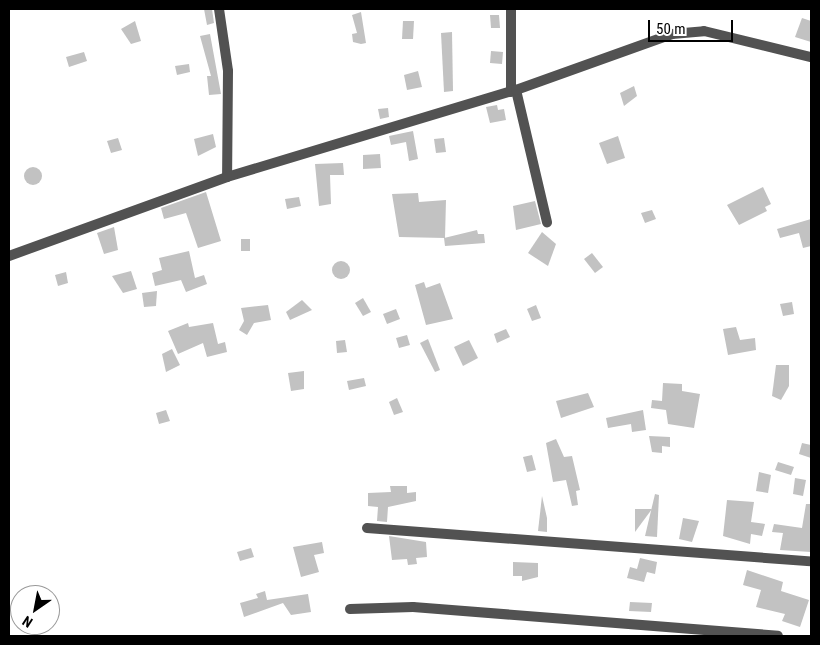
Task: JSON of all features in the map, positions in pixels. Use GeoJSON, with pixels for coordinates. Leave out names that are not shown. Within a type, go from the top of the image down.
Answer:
{"type":"FeatureCollection","features":[{"type":"Feature","properties":{"kind":"street"},"geometry":{"type":"LineString","coordinates":[[218,9],[228,71],[227,176]]}},
{"type":"Feature","properties":{"kind":"street"},"geometry":{"type":"LineString","coordinates":[[511,9],[514,91],[547,222]]}},
{"type":"Feature","properties":{"kind":"street"},"geometry":{"type":"LineString","coordinates":[[9,256],[227,176],[514,91],[686,30],[811,58]]}},
{"type":"Feature","properties":{"kind":"street"},"geometry":{"type":"LineString","coordinates":[[367,528],[811,561]]}},
{"type":"Feature","properties":{"kind":"street"},"geometry":{"type":"LineString","coordinates":[[350,609],[413,606],[778,636]]}},
{"type":"Feature","properties":{"kind":"building"},"geometry":{"type":"Polygon","coordinates":[[[204,9],[212,9],[214,23],[207,25],[204,9]]]}},
{"type":"Feature","properties":{"kind":"building"},"geometry":{"type":"Polygon","coordinates":[[[361,12],[366,43],[361,44],[353,42],[352,34],[357,33],[352,15],[361,12]]]}},
{"type":"Feature","properties":{"kind":"building"},"geometry":{"type":"Polygon","coordinates":[[[490,15],[499,15],[500,28],[491,28],[490,15]]]}},
{"type":"Feature","properties":{"kind":"building"},"geometry":{"type":"Polygon","coordinates":[[[802,18],[811,21],[811,42],[795,37],[802,18]]]}},
{"type":"Feature","properties":{"kind":"building"},"geometry":{"type":"Polygon","coordinates":[[[135,21],[141,41],[131,44],[121,29],[135,21]]]}},
{"type":"Feature","properties":{"kind":"building"},"geometry":{"type":"Polygon","coordinates":[[[403,21],[414,21],[413,39],[402,39],[403,21]]]}},
{"type":"Feature","properties":{"kind":"building"},"geometry":{"type":"Polygon","coordinates":[[[452,32],[453,91],[444,92],[441,33],[452,32]]]}},
{"type":"Feature","properties":{"kind":"building"},"geometry":{"type":"Polygon","coordinates":[[[210,34],[221,94],[209,95],[207,76],[211,76],[200,36],[210,34]]]}},
{"type":"Feature","properties":{"kind":"building"},"geometry":{"type":"Polygon","coordinates":[[[491,51],[503,52],[502,64],[490,63],[491,51]]]}},
{"type":"Feature","properties":{"kind":"building"},"geometry":{"type":"Polygon","coordinates":[[[84,52],[87,61],[69,67],[66,57],[84,52]]]}},
{"type":"Feature","properties":{"kind":"building"},"geometry":{"type":"Polygon","coordinates":[[[189,64],[190,72],[177,75],[175,66],[189,64]]]}},
{"type":"Feature","properties":{"kind":"building"},"geometry":{"type":"Polygon","coordinates":[[[418,71],[422,87],[407,90],[404,75],[418,71]]]}},
{"type":"Feature","properties":{"kind":"building"},"geometry":{"type":"Polygon","coordinates":[[[634,86],[637,96],[624,106],[620,93],[634,86]]]}},
{"type":"Feature","properties":{"kind":"building"},"geometry":{"type":"Polygon","coordinates":[[[497,105],[498,110],[504,109],[506,120],[490,123],[486,107],[497,105]]]}},
{"type":"Feature","properties":{"kind":"building"},"geometry":{"type":"Polygon","coordinates":[[[388,108],[389,117],[380,119],[378,109],[388,108]]]}},
{"type":"Feature","properties":{"kind":"building"},"geometry":{"type":"Polygon","coordinates":[[[413,131],[418,159],[409,161],[406,142],[391,145],[389,136],[413,131]]]}},
{"type":"Feature","properties":{"kind":"building"},"geometry":{"type":"Polygon","coordinates":[[[213,134],[216,147],[198,156],[194,139],[213,134]]]}},
{"type":"Feature","properties":{"kind":"building"},"geometry":{"type":"Polygon","coordinates":[[[618,136],[625,158],[607,164],[599,143],[618,136]]]}},
{"type":"Feature","properties":{"kind":"building"},"geometry":{"type":"Polygon","coordinates":[[[118,138],[122,150],[111,153],[107,141],[118,138]]]}},
{"type":"Feature","properties":{"kind":"building"},"geometry":{"type":"Polygon","coordinates":[[[444,138],[446,152],[436,153],[434,139],[444,138]]]}},
{"type":"Feature","properties":{"kind":"building"},"geometry":{"type":"Polygon","coordinates":[[[380,154],[381,168],[363,169],[363,155],[380,154]]]}},
{"type":"Feature","properties":{"kind":"building"},"geometry":{"type":"Polygon","coordinates":[[[343,163],[344,175],[330,175],[331,204],[319,206],[315,164],[343,163]]]}},
{"type":"Feature","properties":{"kind":"building"},"geometry":{"type":"Polygon","coordinates":[[[29,167],[37,167],[42,172],[40,183],[29,185],[24,180],[24,172],[29,167]]]}},
{"type":"Feature","properties":{"kind":"building"},"geometry":{"type":"Polygon","coordinates":[[[763,187],[771,204],[765,207],[767,211],[739,225],[727,205],[763,187]]]}},
{"type":"Feature","properties":{"kind":"building"},"geometry":{"type":"Polygon","coordinates":[[[206,192],[221,241],[198,248],[186,213],[164,219],[161,208],[206,192]]]}},
{"type":"Feature","properties":{"kind":"building"},"geometry":{"type":"Polygon","coordinates":[[[418,193],[419,202],[446,200],[445,238],[399,237],[392,194],[418,193]]]}},
{"type":"Feature","properties":{"kind":"building"},"geometry":{"type":"Polygon","coordinates":[[[299,197],[301,206],[287,209],[285,199],[299,197]]]}},
{"type":"Feature","properties":{"kind":"building"},"geometry":{"type":"Polygon","coordinates":[[[535,201],[541,224],[516,230],[513,206],[535,201]]]}},
{"type":"Feature","properties":{"kind":"building"},"geometry":{"type":"Polygon","coordinates":[[[652,210],[656,219],[645,223],[641,213],[652,210]]]}},
{"type":"Feature","properties":{"kind":"building"},"geometry":{"type":"Polygon","coordinates":[[[811,219],[811,246],[803,248],[799,233],[780,238],[777,229],[811,219]]]}},
{"type":"Feature","properties":{"kind":"building"},"geometry":{"type":"Polygon","coordinates":[[[114,227],[118,250],[104,254],[97,233],[114,227]]]}},
{"type":"Feature","properties":{"kind":"building"},"geometry":{"type":"Polygon","coordinates":[[[477,230],[478,234],[484,234],[485,243],[445,246],[444,238],[477,230]]]}},
{"type":"Feature","properties":{"kind":"building"},"geometry":{"type":"Polygon","coordinates":[[[542,232],[556,244],[548,266],[528,253],[542,232]]]}},
{"type":"Feature","properties":{"kind":"building"},"geometry":{"type":"Polygon","coordinates":[[[241,239],[250,239],[250,251],[241,251],[241,239]]]}},
{"type":"Feature","properties":{"kind":"building"},"geometry":{"type":"Polygon","coordinates":[[[189,251],[195,278],[204,275],[207,284],[186,292],[181,280],[155,286],[152,273],[162,270],[159,258],[189,251]]]}},
{"type":"Feature","properties":{"kind":"building"},"geometry":{"type":"Polygon","coordinates":[[[592,253],[603,267],[595,273],[584,259],[592,253]]]}},
{"type":"Feature","properties":{"kind":"building"},"geometry":{"type":"Polygon","coordinates":[[[341,261],[347,264],[350,270],[347,276],[341,279],[335,276],[332,270],[335,264],[341,261]]]}},
{"type":"Feature","properties":{"kind":"building"},"geometry":{"type":"Polygon","coordinates":[[[131,271],[137,289],[123,293],[112,276],[131,271]]]}},
{"type":"Feature","properties":{"kind":"building"},"geometry":{"type":"Polygon","coordinates":[[[66,272],[68,283],[58,286],[55,275],[66,272]]]}},
{"type":"Feature","properties":{"kind":"building"},"geometry":{"type":"Polygon","coordinates":[[[424,282],[426,288],[440,283],[453,319],[426,325],[415,285],[424,282]]]}},
{"type":"Feature","properties":{"kind":"building"},"geometry":{"type":"Polygon","coordinates":[[[157,291],[156,306],[144,307],[142,293],[157,291]]]}},
{"type":"Feature","properties":{"kind":"building"},"geometry":{"type":"Polygon","coordinates":[[[363,298],[371,312],[363,316],[355,303],[363,298]]]}},
{"type":"Feature","properties":{"kind":"building"},"geometry":{"type":"Polygon","coordinates":[[[302,300],[312,310],[290,320],[286,312],[302,300]]]}},
{"type":"Feature","properties":{"kind":"building"},"geometry":{"type":"Polygon","coordinates":[[[792,302],[794,314],[783,316],[780,304],[792,302]]]}},
{"type":"Feature","properties":{"kind":"building"},"geometry":{"type":"Polygon","coordinates":[[[268,305],[271,320],[254,323],[247,335],[239,330],[244,321],[241,308],[268,305]]]}},
{"type":"Feature","properties":{"kind":"building"},"geometry":{"type":"Polygon","coordinates":[[[536,305],[541,318],[532,321],[527,309],[536,305]]]}},
{"type":"Feature","properties":{"kind":"building"},"geometry":{"type":"Polygon","coordinates":[[[396,309],[400,319],[387,324],[383,314],[396,309]]]}},
{"type":"Feature","properties":{"kind":"building"},"geometry":{"type":"Polygon","coordinates":[[[188,323],[189,327],[213,323],[218,344],[225,342],[227,352],[207,357],[203,343],[178,354],[168,331],[188,323]]]}},
{"type":"Feature","properties":{"kind":"building"},"geometry":{"type":"Polygon","coordinates":[[[736,327],[740,340],[755,338],[756,350],[728,355],[723,329],[736,327]]]}},
{"type":"Feature","properties":{"kind":"building"},"geometry":{"type":"Polygon","coordinates":[[[506,329],[510,337],[497,343],[494,334],[506,329]]]}},
{"type":"Feature","properties":{"kind":"building"},"geometry":{"type":"Polygon","coordinates":[[[407,335],[410,345],[399,348],[396,338],[407,335]]]}},
{"type":"Feature","properties":{"kind":"building"},"geometry":{"type":"Polygon","coordinates":[[[428,339],[440,370],[435,372],[420,343],[428,339]]]}},
{"type":"Feature","properties":{"kind":"building"},"geometry":{"type":"Polygon","coordinates":[[[345,340],[347,352],[337,353],[336,341],[345,340]]]}},
{"type":"Feature","properties":{"kind":"building"},"geometry":{"type":"Polygon","coordinates":[[[469,340],[478,358],[463,366],[454,347],[469,340]]]}},
{"type":"Feature","properties":{"kind":"building"},"geometry":{"type":"Polygon","coordinates":[[[172,349],[180,365],[166,372],[162,354],[172,349]]]}},
{"type":"Feature","properties":{"kind":"building"},"geometry":{"type":"Polygon","coordinates":[[[776,365],[789,365],[789,386],[781,400],[772,396],[776,365]]]}},
{"type":"Feature","properties":{"kind":"building"},"geometry":{"type":"Polygon","coordinates":[[[304,371],[304,389],[291,391],[288,373],[304,371]]]}},
{"type":"Feature","properties":{"kind":"building"},"geometry":{"type":"Polygon","coordinates":[[[364,378],[366,386],[349,390],[347,381],[364,378]]]}},
{"type":"Feature","properties":{"kind":"building"},"geometry":{"type":"Polygon","coordinates":[[[663,383],[682,384],[682,391],[700,394],[694,428],[668,424],[666,410],[651,408],[652,400],[662,401],[663,383]]]}},
{"type":"Feature","properties":{"kind":"building"},"geometry":{"type":"Polygon","coordinates":[[[588,393],[594,407],[561,418],[556,401],[588,393]]]}},
{"type":"Feature","properties":{"kind":"building"},"geometry":{"type":"Polygon","coordinates":[[[397,398],[403,412],[394,415],[389,402],[397,398]]]}},
{"type":"Feature","properties":{"kind":"building"},"geometry":{"type":"Polygon","coordinates":[[[166,410],[170,421],[159,424],[156,413],[166,410]]]}},
{"type":"Feature","properties":{"kind":"building"},"geometry":{"type":"Polygon","coordinates":[[[643,410],[646,430],[632,432],[631,424],[608,428],[606,418],[643,410]]]}},
{"type":"Feature","properties":{"kind":"building"},"geometry":{"type":"Polygon","coordinates":[[[649,436],[670,437],[670,447],[662,446],[662,453],[652,452],[649,436]]]}},
{"type":"Feature","properties":{"kind":"building"},"geometry":{"type":"Polygon","coordinates":[[[556,439],[564,457],[572,456],[580,490],[576,491],[578,505],[572,506],[566,480],[553,482],[546,443],[556,439]]]}},
{"type":"Feature","properties":{"kind":"building"},"geometry":{"type":"Polygon","coordinates":[[[802,443],[811,445],[811,458],[799,454],[802,443]]]}},
{"type":"Feature","properties":{"kind":"building"},"geometry":{"type":"Polygon","coordinates":[[[532,455],[536,470],[527,472],[523,457],[532,455]]]}},
{"type":"Feature","properties":{"kind":"building"},"geometry":{"type":"Polygon","coordinates":[[[778,462],[794,467],[791,475],[775,470],[778,462]]]}},
{"type":"Feature","properties":{"kind":"building"},"geometry":{"type":"Polygon","coordinates":[[[759,472],[771,475],[768,493],[756,491],[759,472]]]}},
{"type":"Feature","properties":{"kind":"building"},"geometry":{"type":"Polygon","coordinates":[[[795,478],[806,480],[803,496],[793,494],[795,478]]]}},
{"type":"Feature","properties":{"kind":"building"},"geometry":{"type":"Polygon","coordinates":[[[390,486],[407,486],[407,493],[416,492],[416,501],[388,507],[387,522],[377,521],[378,507],[368,506],[368,493],[391,492],[390,486]]]}},
{"type":"Feature","properties":{"kind":"building"},"geometry":{"type":"Polygon","coordinates":[[[655,494],[659,495],[657,537],[645,536],[655,494]]]}},
{"type":"Feature","properties":{"kind":"building"},"geometry":{"type":"Polygon","coordinates":[[[542,496],[547,518],[547,532],[538,531],[542,496]]]}},
{"type":"Feature","properties":{"kind":"building"},"geometry":{"type":"Polygon","coordinates":[[[727,500],[754,502],[751,522],[765,524],[762,536],[751,534],[750,544],[723,536],[727,500]]]}},
{"type":"Feature","properties":{"kind":"building"},"geometry":{"type":"Polygon","coordinates":[[[806,504],[811,504],[811,552],[780,550],[783,533],[772,532],[774,524],[802,528],[806,504]]]}},
{"type":"Feature","properties":{"kind":"building"},"geometry":{"type":"Polygon","coordinates":[[[635,509],[652,509],[635,532],[635,509]]]}},
{"type":"Feature","properties":{"kind":"building"},"geometry":{"type":"Polygon","coordinates":[[[683,518],[699,521],[692,542],[679,539],[683,518]]]}},
{"type":"Feature","properties":{"kind":"building"},"geometry":{"type":"Polygon","coordinates":[[[389,536],[426,542],[427,557],[416,558],[417,564],[408,565],[407,559],[392,560],[389,536]]]}},
{"type":"Feature","properties":{"kind":"building"},"geometry":{"type":"Polygon","coordinates":[[[322,542],[324,553],[314,555],[319,572],[301,577],[293,547],[322,542]]]}},
{"type":"Feature","properties":{"kind":"building"},"geometry":{"type":"Polygon","coordinates":[[[251,548],[254,557],[240,561],[237,552],[251,548]]]}},
{"type":"Feature","properties":{"kind":"building"},"geometry":{"type":"Polygon","coordinates":[[[640,558],[657,562],[655,574],[647,572],[644,582],[627,578],[630,567],[637,569],[640,558]]]}},
{"type":"Feature","properties":{"kind":"building"},"geometry":{"type":"Polygon","coordinates":[[[513,562],[538,563],[538,577],[522,581],[522,576],[513,576],[513,562]]]}},
{"type":"Feature","properties":{"kind":"building"},"geometry":{"type":"Polygon","coordinates":[[[747,570],[783,582],[781,591],[809,600],[800,627],[782,621],[785,614],[756,607],[761,590],[743,585],[747,570]]]}},
{"type":"Feature","properties":{"kind":"building"},"geometry":{"type":"Polygon","coordinates":[[[265,591],[267,600],[308,594],[311,612],[291,615],[283,603],[244,617],[240,603],[258,598],[256,594],[265,591]]]}},
{"type":"Feature","properties":{"kind":"building"},"geometry":{"type":"Polygon","coordinates":[[[630,602],[652,603],[651,612],[629,611],[630,602]]]}}]}
